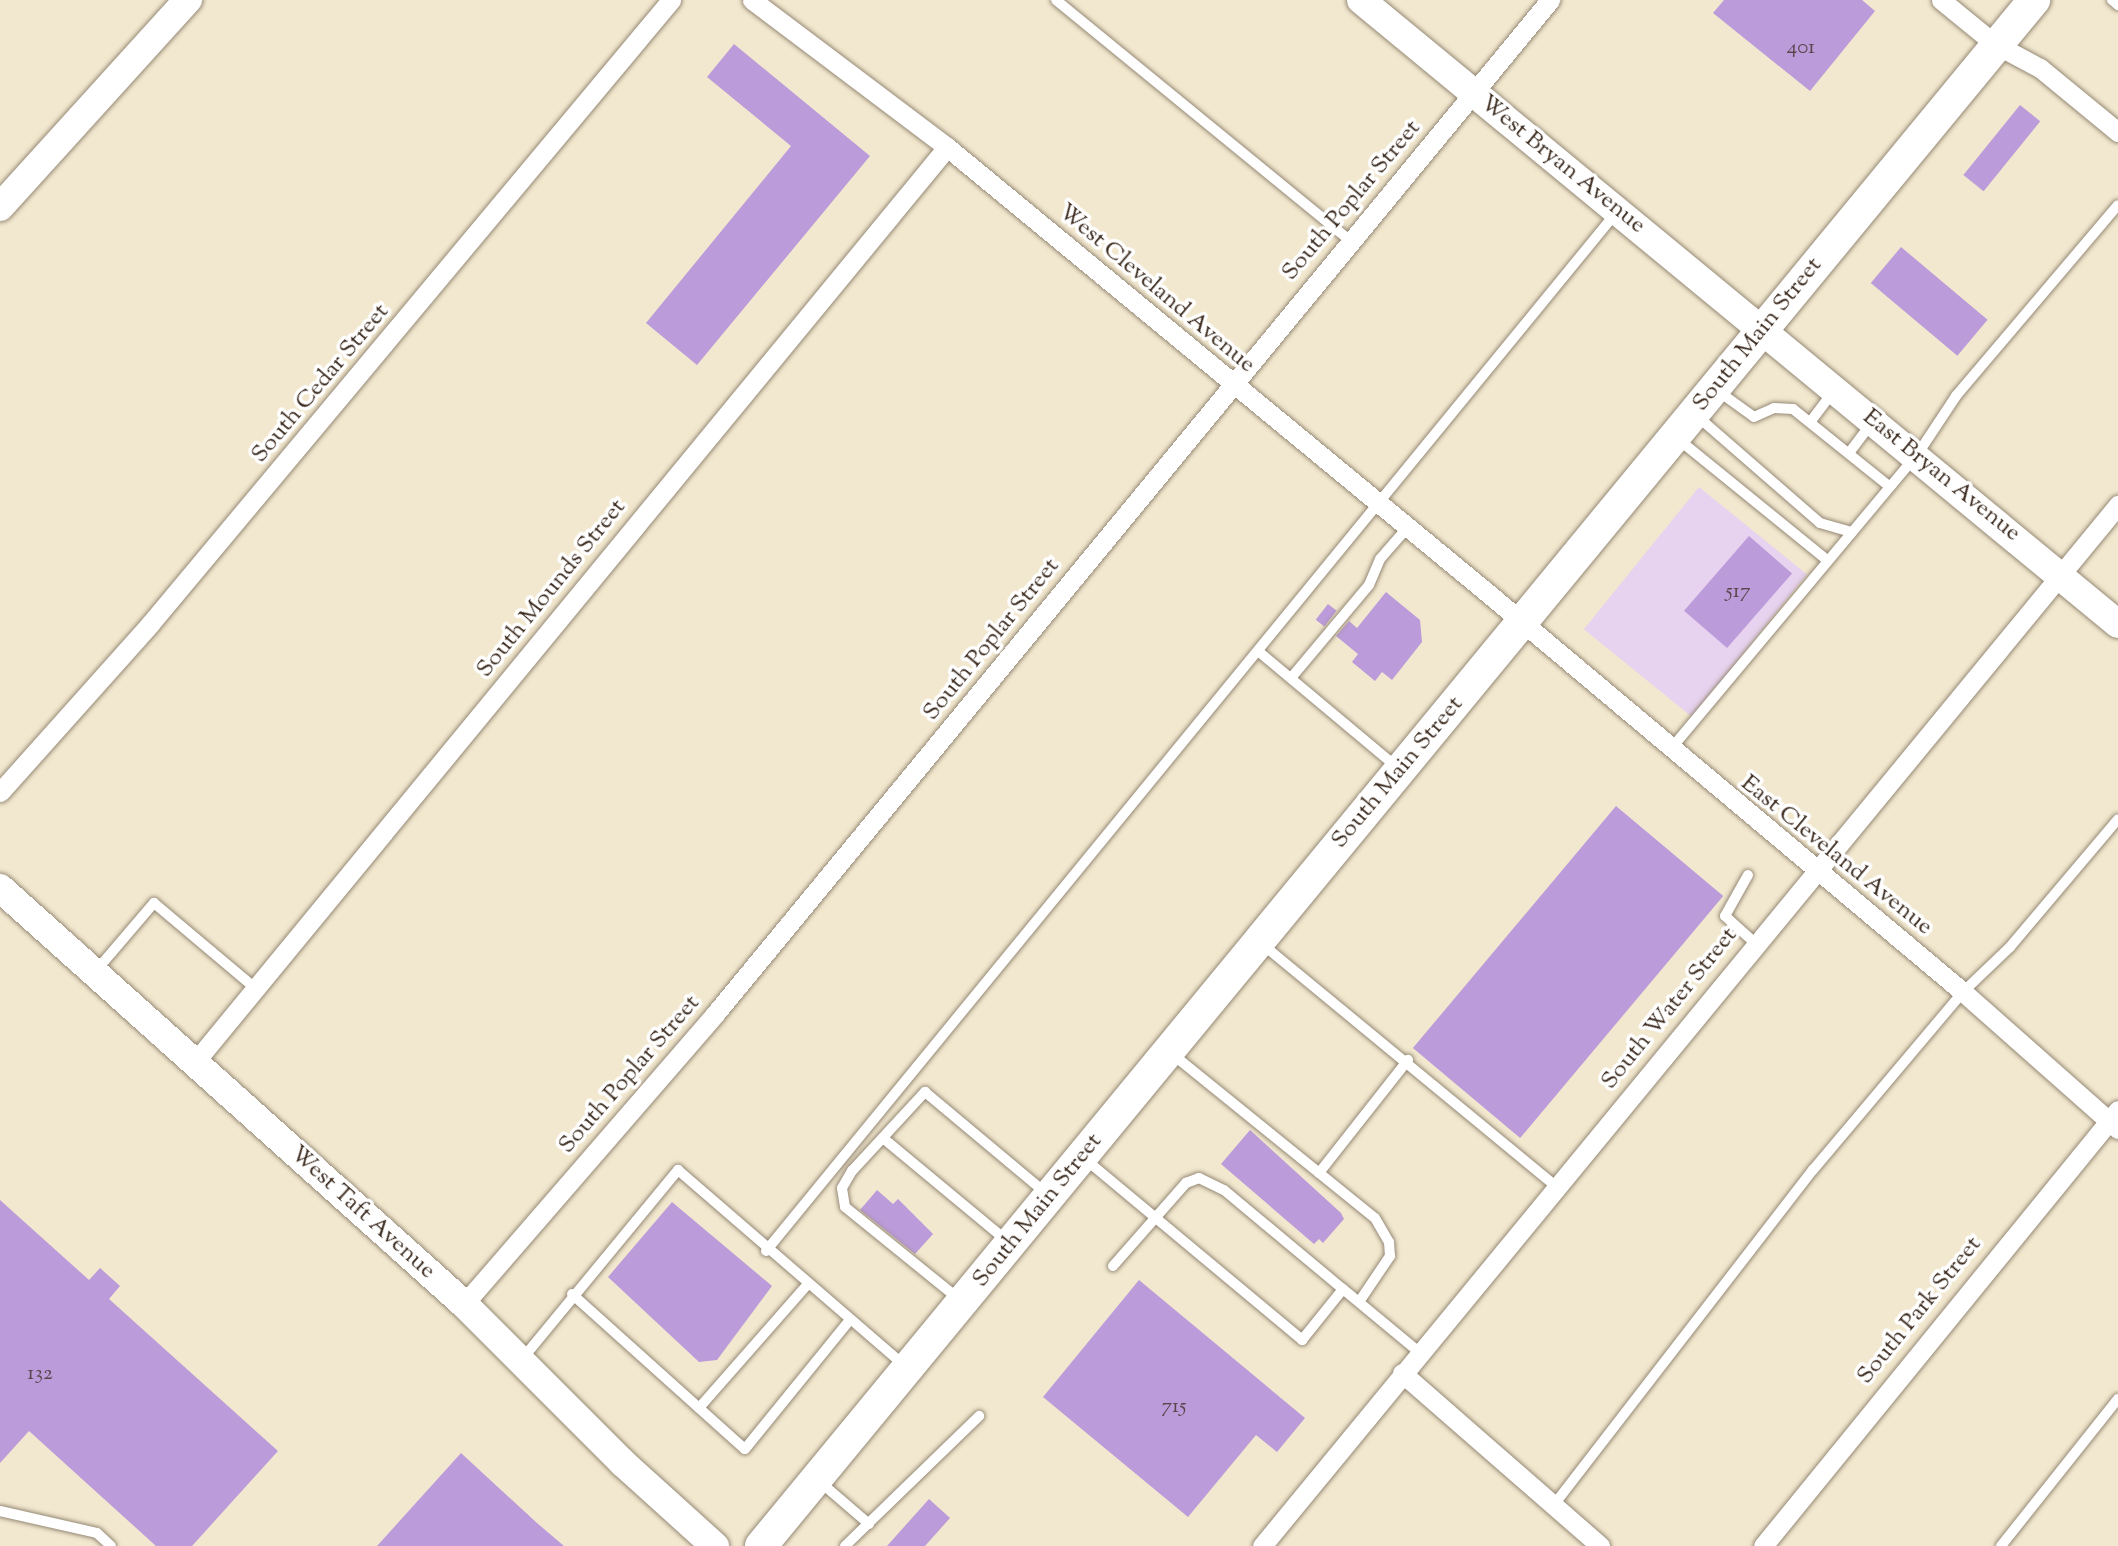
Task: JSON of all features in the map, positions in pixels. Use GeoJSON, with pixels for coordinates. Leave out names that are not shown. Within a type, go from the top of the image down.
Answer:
{"type":"FeatureCollection","features":[{"type":"Feature","properties":{"kind":"main road","name":"South Main Street"},"geometry":{"type":"LineString","coordinates":[[761,1546],[1685,425],[1995,44],[2034,0]]}},
{"type":"Feature","properties":{"kind":"street","name":"South Cedar Street"},"geometry":{"type":"LineString","coordinates":[[0,792],[159,614],[671,0]]}},
{"type":"Feature","properties":{"kind":"street","name":"West Cleveland Avenue"},"geometry":{"type":"LineString","coordinates":[[752,0],[947,147],[1522,623]]}},
{"type":"Feature","properties":{"kind":"street","name":"West Bryan Avenue"},"geometry":{"type":"LineString","coordinates":[[1361,0],[1763,330]]}},
{"type":"Feature","properties":{"kind":"street","name":"South Poplar Street"},"geometry":{"type":"LineString","coordinates":[[464,1304],[715,1014],[1233,385],[1349,240],[1475,93],[1550,0]]}},
{"type":"Feature","properties":{"kind":"street"},"geometry":{"type":"LineString","coordinates":[[1941,0],[1995,44],[2040,68],[2118,132]]}},
{"type":"Feature","properties":{"kind":"street"},"geometry":{"type":"LineString","coordinates":[[0,207],[178,3]]}},
{"type":"Feature","properties":{"kind":"street","name":"South Mounds Street"},"geometry":{"type":"LineString","coordinates":[[195,1062],[947,147]]}},
{"type":"Feature","properties":{"kind":"street","name":"East Bryan Avenue"},"geometry":{"type":"LineString","coordinates":[[1763,330],[2118,624]]}},
{"type":"Feature","properties":{"kind":"street","name":"South Water Street"},"geometry":{"type":"LineString","coordinates":[[1262,1546],[1815,870],[2118,505]]}},
{"type":"Feature","properties":{"kind":"street","name":"East Cleveland Avenue"},"geometry":{"type":"LineString","coordinates":[[1522,623],[1670,751],[2115,1120]]}},
{"type":"Feature","properties":{"kind":"street","name":"West Taft Avenue"},"geometry":{"type":"LineString","coordinates":[[0,888],[464,1304],[623,1463],[715,1546]]}},
{"type":"Feature","properties":{"kind":"street","name":"South Park Street"},"geometry":{"type":"LineString","coordinates":[[1763,1546],[2115,1120]]}},
{"type":"Feature","properties":{"kind":"street"},"geometry":{"type":"LineString","coordinates":[[1402,1373],[1600,1546]]}},
{"type":"Feature","properties":{"kind":"lane"},"geometry":{"type":"LineString","coordinates":[[1056,0],[1349,240]]}},
{"type":"Feature","properties":{"kind":"lane"},"geometry":{"type":"LineString","coordinates":[[2112,0],[2118,5]]}},
{"type":"Feature","properties":{"kind":"lane"},"geometry":{"type":"LineString","coordinates":[[1670,751],[1917,455],[1956,396],[2118,205]]}},
{"type":"Feature","properties":{"kind":"lane"},"geometry":{"type":"LineString","coordinates":[[766,1251],[1380,505],[1618,211]]}},
{"type":"Feature","properties":{"kind":"lane"},"geometry":{"type":"LineString","coordinates":[[1715,388],[1748,415],[1784,407],[1811,421],[1890,487]]}},
{"type":"Feature","properties":{"kind":"lane"},"geometry":{"type":"LineString","coordinates":[[1811,421],[1836,389]]}},
{"type":"Feature","properties":{"kind":"lane"},"geometry":{"type":"LineString","coordinates":[[1849,453],[1874,421]]}},
{"type":"Feature","properties":{"kind":"lane"},"geometry":{"type":"LineString","coordinates":[[1685,425],[1820,523],[1852,532]]}},
{"type":"Feature","properties":{"kind":"lane"},"geometry":{"type":"LineString","coordinates":[[1685,425],[1828,561]]}},
{"type":"Feature","properties":{"kind":"lane"},"geometry":{"type":"LineString","coordinates":[[1291,678],[1369,585],[1380,559],[1407,528]]}},
{"type":"Feature","properties":{"kind":"lane"},"geometry":{"type":"LineString","coordinates":[[1258,651],[1401,770]]}},
{"type":"Feature","properties":{"kind":"lane"},"geometry":{"type":"LineString","coordinates":[[1553,1506],[1813,1170],[1963,992],[2010,947],[2118,819]]}},
{"type":"Feature","properties":{"kind":"lane"},"geometry":{"type":"LineString","coordinates":[[1748,875],[1725,916],[1755,943]]}},
{"type":"Feature","properties":{"kind":"lane"},"geometry":{"type":"LineString","coordinates":[[95,973],[154,903],[256,989]]}},
{"type":"Feature","properties":{"kind":"lane"},"geometry":{"type":"LineString","coordinates":[[1259,942],[1408,1060],[1556,1186]]}},
{"type":"Feature","properties":{"kind":"lane"},"geometry":{"type":"LineString","coordinates":[[1169,1052],[1375,1218],[1390,1242],[1390,1256],[1359,1302]]}},
{"type":"Feature","properties":{"kind":"lane"},"geometry":{"type":"LineString","coordinates":[[1318,1173],[1408,1060]]}},
{"type":"Feature","properties":{"kind":"lane"},"geometry":{"type":"LineString","coordinates":[[963,1303],[889,1246],[841,1200],[852,1171],[928,1093],[1049,1196]]}},
{"type":"Feature","properties":{"kind":"lane"},"geometry":{"type":"LineString","coordinates":[[883,1138],[1010,1244]]}},
{"type":"Feature","properties":{"kind":"lane"},"geometry":{"type":"LineString","coordinates":[[1082,1157],[1302,1340],[1343,1289]]}},
{"type":"Feature","properties":{"kind":"lane"},"geometry":{"type":"LineString","coordinates":[[515,1356],[678,1170],[766,1251],[909,1369]]}},
{"type":"Feature","properties":{"kind":"lane"},"geometry":{"type":"LineString","coordinates":[[1113,1266],[1186,1183],[1209,1181],[1419,1352]]}},
{"type":"Feature","properties":{"kind":"lane"},"geometry":{"type":"LineString","coordinates":[[699,1408],[807,1285]]}},
{"type":"Feature","properties":{"kind":"lane"},"geometry":{"type":"LineString","coordinates":[[572,1294],[744,1449],[850,1320]]}},
{"type":"Feature","properties":{"kind":"lane"},"geometry":{"type":"LineString","coordinates":[[2001,1546],[2118,1399]]}},
{"type":"Feature","properties":{"kind":"lane"},"geometry":{"type":"LineString","coordinates":[[845,1546],[979,1416]]}},
{"type":"Feature","properties":{"kind":"lane"},"geometry":{"type":"LineString","coordinates":[[817,1479],[869,1524]]}},
{"type":"Feature","properties":{"kind":"lane"},"geometry":{"type":"LineString","coordinates":[[0,1511],[97,1532],[111,1546]]}},
{"type":"Feature","properties":{"kind":"shaded area"},"geometry":{"type":"Polygon","coordinates":[[[1699,487],[1807,574],[1692,717],[1584,629],[1699,487]]]}},
{"type":"Feature","properties":{"kind":"building"},"geometry":{"type":"Polygon","coordinates":[[[1724,0],[1862,0],[1875,11],[1810,91],[1713,13],[1724,0]]]}},
{"type":"Feature","properties":{"kind":"building"},"geometry":{"type":"Polygon","coordinates":[[[734,44],[870,156],[697,365],[646,323],[791,146],[707,77],[734,44]]]}},
{"type":"Feature","properties":{"kind":"building"},"geometry":{"type":"Polygon","coordinates":[[[2020,105],[2040,121],[1984,191],[1963,175],[2020,105]]]}},
{"type":"Feature","properties":{"kind":"building"},"geometry":{"type":"Polygon","coordinates":[[[1901,247],[1988,320],[1957,356],[1871,283],[1901,247]]]}},
{"type":"Feature","properties":{"kind":"building"},"geometry":{"type":"Polygon","coordinates":[[[1749,536],[1792,573],[1727,648],[1684,611],[1749,536]]]}},
{"type":"Feature","properties":{"kind":"building"},"geometry":{"type":"Polygon","coordinates":[[[1386,592],[1420,620],[1422,642],[1392,680],[1382,672],[1375,681],[1352,662],[1358,654],[1336,636],[1349,621],[1357,628],[1386,592]]]}},
{"type":"Feature","properties":{"kind":"building"},"geometry":{"type":"Polygon","coordinates":[[[1328,604],[1337,611],[1324,627],[1316,620],[1328,604]]]}},
{"type":"Feature","properties":{"kind":"building"},"geometry":{"type":"Polygon","coordinates":[[[1616,806],[1723,896],[1520,1138],[1413,1048],[1616,806]]]}},
{"type":"Feature","properties":{"kind":"building"},"geometry":{"type":"Polygon","coordinates":[[[1250,1130],[1341,1213],[1344,1219],[1323,1243],[1319,1239],[1314,1244],[1221,1164],[1250,1130]]]}},
{"type":"Feature","properties":{"kind":"building"},"geometry":{"type":"Polygon","coordinates":[[[877,1190],[893,1204],[898,1199],[933,1234],[915,1254],[860,1210],[877,1190]]]}},
{"type":"Feature","properties":{"kind":"building"},"geometry":{"type":"Polygon","coordinates":[[[0,1200],[89,1280],[100,1268],[120,1286],[109,1299],[278,1451],[192,1546],[156,1546],[29,1431],[0,1463],[0,1200]]]}},
{"type":"Feature","properties":{"kind":"building"},"geometry":{"type":"Polygon","coordinates":[[[672,1202],[772,1286],[717,1360],[699,1362],[608,1277],[672,1202]]]}},
{"type":"Feature","properties":{"kind":"building"},"geometry":{"type":"Polygon","coordinates":[[[1139,1280],[1305,1418],[1277,1452],[1256,1435],[1188,1517],[1043,1397],[1139,1280]]]}},
{"type":"Feature","properties":{"kind":"building"},"geometry":{"type":"Polygon","coordinates":[[[461,1453],[537,1523],[564,1546],[377,1546],[461,1453]]]}},
{"type":"Feature","properties":{"kind":"building"},"geometry":{"type":"Polygon","coordinates":[[[929,1499],[950,1518],[925,1546],[887,1546],[929,1499]]]}}]}
